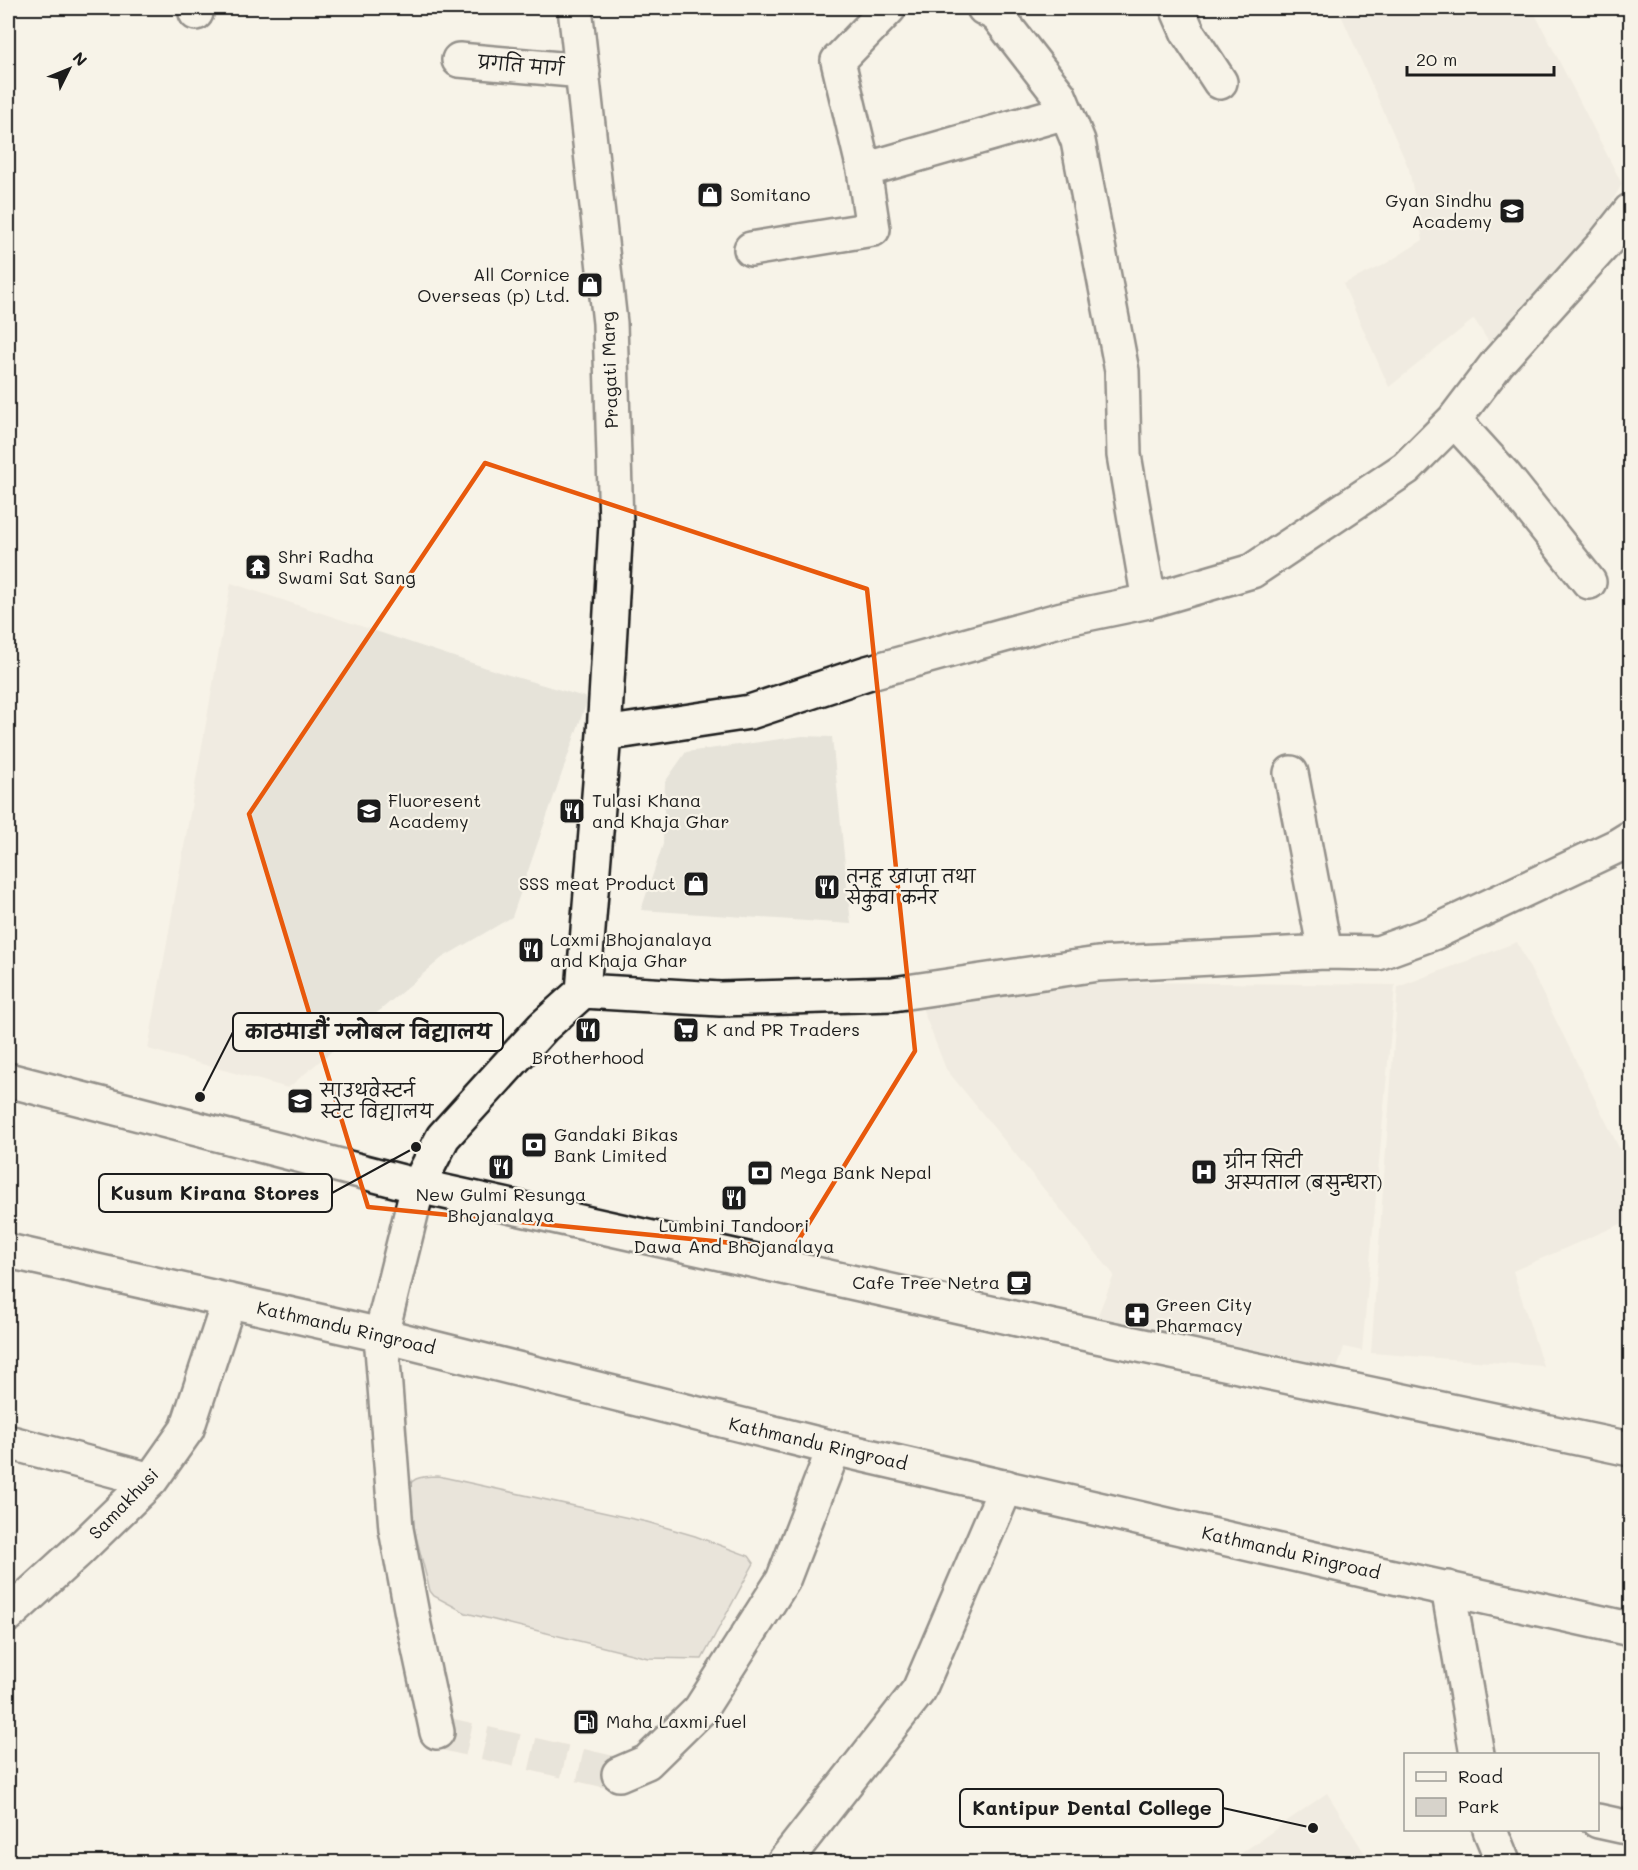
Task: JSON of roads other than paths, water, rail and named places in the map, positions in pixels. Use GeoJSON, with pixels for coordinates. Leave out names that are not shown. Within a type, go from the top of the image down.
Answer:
{"type":"FeatureCollection","features":[{"type":"Feature","properties":{"kind":"main road","name":"Pragati Marg"},"geometry":{"type":"LineString","coordinates":[[575,8],[610,323],[616,524],[604,734],[583,991]]}},
{"type":"Feature","properties":{"kind":"main road"},"geometry":{"type":"LineString","coordinates":[[751,249],[873,229],[864,170],[838,61],[889,8]]}},
{"type":"Feature","properties":{"kind":"main road"},"geometry":{"type":"LineString","coordinates":[[984,8],[997,15],[1059,95],[1078,141],[1122,371],[1124,455],[1149,601]]}},
{"type":"Feature","properties":{"kind":"main road"},"geometry":{"type":"LineString","coordinates":[[1177,8],[1188,33],[1220,82]]}},
{"type":"Feature","properties":{"kind":"main road","name":"प्रगति मार्ग"},"geometry":{"type":"LineString","coordinates":[[459,60],[583,71]]}},
{"type":"Feature","properties":{"kind":"main road"},"geometry":{"type":"LineString","coordinates":[[864,170],[1066,112]]}},
{"type":"Feature","properties":{"kind":"main road"},"geometry":{"type":"LineString","coordinates":[[604,734],[750,712],[867,673],[943,651],[1062,619],[1149,601],[1252,571],[1406,468],[1454,420],[1498,362],[1630,211]]}},
{"type":"Feature","properties":{"kind":"main road"},"geometry":{"type":"LineString","coordinates":[[1454,420],[1504,475],[1589,582]]}},
{"type":"Feature","properties":{"kind":"main road"},"geometry":{"type":"LineString","coordinates":[[1291,773],[1325,952]]}},
{"type":"Feature","properties":{"kind":"main road"},"geometry":{"type":"LineString","coordinates":[[437,1732],[396,1529],[381,1335],[418,1186],[443,1137],[543,1027],[583,991],[720,999],[893,994],[1098,964],[1325,952],[1378,953],[1433,933],[1630,838]]}},
{"type":"Feature","properties":{"kind":"main road"},"geometry":{"type":"LineString","coordinates":[[8,1080],[418,1186],[1061,1328],[1630,1449]]}},
{"type":"Feature","properties":{"kind":"main road","name":"Kathmandu Ringroad"},"geometry":{"type":"LineString","coordinates":[[8,1251],[381,1335],[834,1448],[1630,1629]]}},
{"type":"Feature","properties":{"kind":"main road","name":"Samakhusi"},"geometry":{"type":"LineString","coordinates":[[8,1615],[151,1480],[187,1429],[229,1301]]}},
{"type":"Feature","properties":{"kind":"main road"},"geometry":{"type":"LineString","coordinates":[[8,1442],[151,1480]]}},
{"type":"Feature","properties":{"kind":"main road"},"geometry":{"type":"LineString","coordinates":[[619,1774],[647,1762],[700,1710],[783,1580],[834,1448]]}},
{"type":"Feature","properties":{"kind":"main road"},"geometry":{"type":"LineString","coordinates":[[784,1863],[919,1690],[1006,1487]]}},
{"type":"Feature","properties":{"kind":"main road"},"geometry":{"type":"LineString","coordinates":[[1448,1588],[1477,1753]]}},
{"type":"Feature","properties":{"kind":"main road"},"geometry":{"type":"LineString","coordinates":[[1599,1821],[1630,1828]]}},
{"type":"Feature","properties":{"kind":"main road"},"geometry":{"type":"LineString","coordinates":[[1490,1831],[1503,1863]]}},
{"type":"Feature","properties":{"kind":"tunnel"},"geometry":{"type":"LineString","coordinates":[[437,1732],[619,1774]]}},
{"type":"Feature","properties":{"kind":"place","name":"Somitano"},"geometry":{"type":"Point","coordinates":[710,195]}},
{"type":"Feature","properties":{"kind":"place","name":"Gyan Sindhu Academy"},"geometry":{"type":"Point","coordinates":[1512,211]}},
{"type":"Feature","properties":{"kind":"place","name":"All Cornice Overseas (p) Ltd."},"geometry":{"type":"Point","coordinates":[590,285]}},
{"type":"Feature","properties":{"kind":"place","name":"Shri Radha Swami Sat Sang"},"geometry":{"type":"Point","coordinates":[258,567]}},
{"type":"Feature","properties":{"kind":"place","name":"Fluoresent Academy"},"geometry":{"type":"Point","coordinates":[369,811]}},
{"type":"Feature","properties":{"kind":"place","name":"Tulasi Khana and Khaja Ghar"},"geometry":{"type":"Point","coordinates":[572,811]}},
{"type":"Feature","properties":{"kind":"place","name":"SSS meat Product"},"geometry":{"type":"Point","coordinates":[696,884]}},
{"type":"Feature","properties":{"kind":"place","name":"तनहु खाजा तथा सेकुवा कर्नर"},"geometry":{"type":"Point","coordinates":[827,887]}},
{"type":"Feature","properties":{"kind":"place","name":"Laxmi Bhojanalaya and Khaja Ghar"},"geometry":{"type":"Point","coordinates":[531,950]}},
{"type":"Feature","properties":{"kind":"place","name":"Brotherhood"},"geometry":{"type":"Point","coordinates":[588,1030]}},
{"type":"Feature","properties":{"kind":"place","name":"K and PR Traders"},"geometry":{"type":"Point","coordinates":[686,1030]}},
{"type":"Feature","properties":{"kind":"place","name":"काठमाडौं ग्लोबल विद्यालय"},"geometry":{"type":"Point","coordinates":[200,1097]}},
{"type":"Feature","properties":{"kind":"place","name":"साउथवेस्टर्न स्टेट विद्यालय"},"geometry":{"type":"Point","coordinates":[300,1101]}},
{"type":"Feature","properties":{"kind":"place","name":"Gandaki Bikas Bank Limited"},"geometry":{"type":"Point","coordinates":[534,1145]}},
{"type":"Feature","properties":{"kind":"place","name":"Kusum Kirana Stores"},"geometry":{"type":"Point","coordinates":[416,1147]}},
{"type":"Feature","properties":{"kind":"place","name":"New Gulmi Resunga Bhojanalaya"},"geometry":{"type":"Point","coordinates":[501,1167]}},
{"type":"Feature","properties":{"kind":"place","name":"ग्रीन सिटी अस्पताल (बसुन्धरा)"},"geometry":{"type":"Point","coordinates":[1204,1172]}},
{"type":"Feature","properties":{"kind":"place","name":"Mega Bank Nepal"},"geometry":{"type":"Point","coordinates":[760,1173]}},
{"type":"Feature","properties":{"kind":"place","name":"Lumbini Tandoori Dawa And Bhojanalaya"},"geometry":{"type":"Point","coordinates":[734,1198]}},
{"type":"Feature","properties":{"kind":"place","name":"Cafe Tree Netra"},"geometry":{"type":"Point","coordinates":[1019,1283]}},
{"type":"Feature","properties":{"kind":"place","name":"Green City Pharmacy"},"geometry":{"type":"Point","coordinates":[1137,1315]}},
{"type":"Feature","properties":{"kind":"place","name":"Maha Laxmi fuel"},"geometry":{"type":"Point","coordinates":[586,1722]}},
{"type":"Feature","properties":{"kind":"place","name":"Kantipur Dental College"},"geometry":{"type":"Point","coordinates":[1313,1828]}}]}
